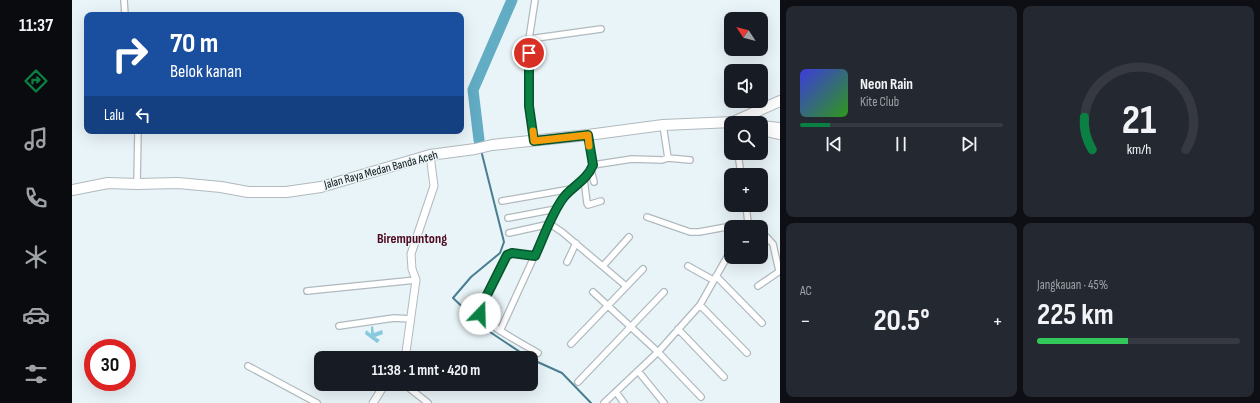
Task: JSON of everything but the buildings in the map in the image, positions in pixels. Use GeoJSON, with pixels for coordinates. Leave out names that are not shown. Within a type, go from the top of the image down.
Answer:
{"type":"FeatureCollection","features":[{"type":"Feature","properties":{"kind":"highway"},"geometry":{"type":"LineString","coordinates":[[749,116],[780,101]]}},
{"type":"Feature","properties":{"kind":"highway","name":"Jalan Raya Medan Banda Aceh"},"geometry":{"type":"LineString","coordinates":[[72,190],[108,184],[178,183],[221,187],[248,192],[286,192],[321,187],[430,155],[663,124],[724,123]]}},
{"type":"Feature","properties":{"kind":"main road"},"geometry":{"type":"LineString","coordinates":[[768,126],[780,127]]}},
{"type":"Feature","properties":{"kind":"main road"},"geometry":{"type":"LineString","coordinates":[[768,132],[780,135]]}},
{"type":"Feature","properties":{"kind":"street"},"geometry":{"type":"LineString","coordinates":[[124,0],[125,12]]}},
{"type":"Feature","properties":{"kind":"street"},"geometry":{"type":"LineString","coordinates":[[534,2],[529,39],[529,106],[534,141]]}},
{"type":"Feature","properties":{"kind":"street"},"geometry":{"type":"LineString","coordinates":[[529,39],[601,29]]}},
{"type":"Feature","properties":{"kind":"street"},"geometry":{"type":"LineString","coordinates":[[663,124],[668,158]]}},
{"type":"Feature","properties":{"kind":"street"},"geometry":{"type":"LineString","coordinates":[[137,184],[138,134]]}},
{"type":"Feature","properties":{"kind":"street"},"geometry":{"type":"LineString","coordinates":[[588,135],[594,182]]}},
{"type":"Feature","properties":{"kind":"street"},"geometry":{"type":"LineString","coordinates":[[406,351],[416,280],[412,269],[412,254],[434,186],[430,155]]}},
{"type":"Feature","properties":{"kind":"street"},"geometry":{"type":"LineString","coordinates":[[500,331],[556,209],[563,198],[571,189],[584,179],[592,168],[632,159],[662,160],[668,158],[690,160]]}},
{"type":"Feature","properties":{"kind":"street"},"geometry":{"type":"LineString","coordinates":[[584,179],[587,204],[601,201]]}},
{"type":"Feature","properties":{"kind":"street"},"geometry":{"type":"LineString","coordinates":[[502,201],[571,189]]}},
{"type":"Feature","properties":{"kind":"street"},"geometry":{"type":"LineString","coordinates":[[508,218],[556,209]]}},
{"type":"Feature","properties":{"kind":"street"},"geometry":{"type":"LineString","coordinates":[[647,217],[690,232],[724,228]]}},
{"type":"Feature","properties":{"kind":"street"},"geometry":{"type":"LineString","coordinates":[[510,234],[550,224],[576,243],[626,286]]}},
{"type":"Feature","properties":{"kind":"street"},"geometry":{"type":"LineString","coordinates":[[603,266],[630,237]]}},
{"type":"Feature","properties":{"kind":"street"},"geometry":{"type":"LineString","coordinates":[[758,286],[780,271],[773,244],[768,239]]}},
{"type":"Feature","properties":{"kind":"street"},"geometry":{"type":"LineString","coordinates":[[567,262],[576,243]]}},
{"type":"Feature","properties":{"kind":"street"},"geometry":{"type":"LineString","coordinates":[[535,256],[512,253],[507,255],[479,311],[481,316],[500,331],[536,351]]}},
{"type":"Feature","properties":{"kind":"street"},"geometry":{"type":"LineString","coordinates":[[604,403],[658,352],[700,305],[724,262]]}},
{"type":"Feature","properties":{"kind":"street"},"geometry":{"type":"LineString","coordinates":[[688,266],[714,278],[762,323]]}},
{"type":"Feature","properties":{"kind":"street"},"geometry":{"type":"LineString","coordinates":[[571,344],[644,269]]}},
{"type":"Feature","properties":{"kind":"street"},"geometry":{"type":"LineString","coordinates":[[307,292],[416,280]]}},
{"type":"Feature","properties":{"kind":"street"},"geometry":{"type":"LineString","coordinates":[[594,292],[658,352],[701,397]]}},
{"type":"Feature","properties":{"kind":"street"},"geometry":{"type":"LineString","coordinates":[[578,382],[664,292]]}},
{"type":"Feature","properties":{"kind":"street"},"geometry":{"type":"LineString","coordinates":[[700,305],[747,353]]}},
{"type":"Feature","properties":{"kind":"street"},"geometry":{"type":"LineString","coordinates":[[338,326],[394,318],[411,319]]}},
{"type":"Feature","properties":{"kind":"street"},"geometry":{"type":"LineString","coordinates":[[678,329],[724,377]]}},
{"type":"Feature","properties":{"kind":"street"},"geometry":{"type":"LineString","coordinates":[[248,366],[317,403]]}},
{"type":"Feature","properties":{"kind":"street"},"geometry":{"type":"LineString","coordinates":[[638,371],[664,403]]}},
{"type":"Feature","properties":{"kind":"street"},"geometry":{"type":"LineString","coordinates":[[373,403],[381,391]]}},
{"type":"Feature","properties":{"kind":"street"},"geometry":{"type":"LineString","coordinates":[[413,391],[428,403]]}},
{"type":"Feature","properties":{"kind":"street"},"geometry":{"type":"LineString","coordinates":[[616,392],[624,403]]}},
{"type":"Feature","properties":{"kind":"shaded area"},"geometry":{"type":"Polygon","coordinates":[[[373,326],[374,333],[382,330],[383,334],[375,337],[380,340],[377,343],[365,334],[366,330],[371,334],[371,327],[373,326]]]}},
{"type":"Feature","properties":{"kind":"waterway"},"geometry":{"type":"LineString","coordinates":[[479,140],[473,90],[512,0]]}},
{"type":"Feature","properties":{"kind":"waterway"},"geometry":{"type":"LineString","coordinates":[[481,150],[504,242],[500,253],[471,277],[453,298],[487,330],[518,351]]}},
{"type":"Feature","properties":{"kind":"waterway"},"geometry":{"type":"LineString","coordinates":[[538,362],[562,373],[591,403]]}},
{"type":"Feature","properties":{"kind":"slow traffic"},"geometry":{"type":"LineString","coordinates":[[533,131],[534,141],[588,135],[589,146]]}},
{"type":"Feature","properties":{"kind":"district","name":"Birempuntong"},"geometry":{"type":"Point","coordinates":[412,238]}},
{"type":"Feature","properties":{"kind":"route"},"geometry":{"type":"LineString","coordinates":[[480,314],[479,311],[507,255],[512,253],[535,256],[556,209],[563,198],[571,189],[584,179],[593,165],[588,135],[534,141],[529,106],[529,53]]}}]}
